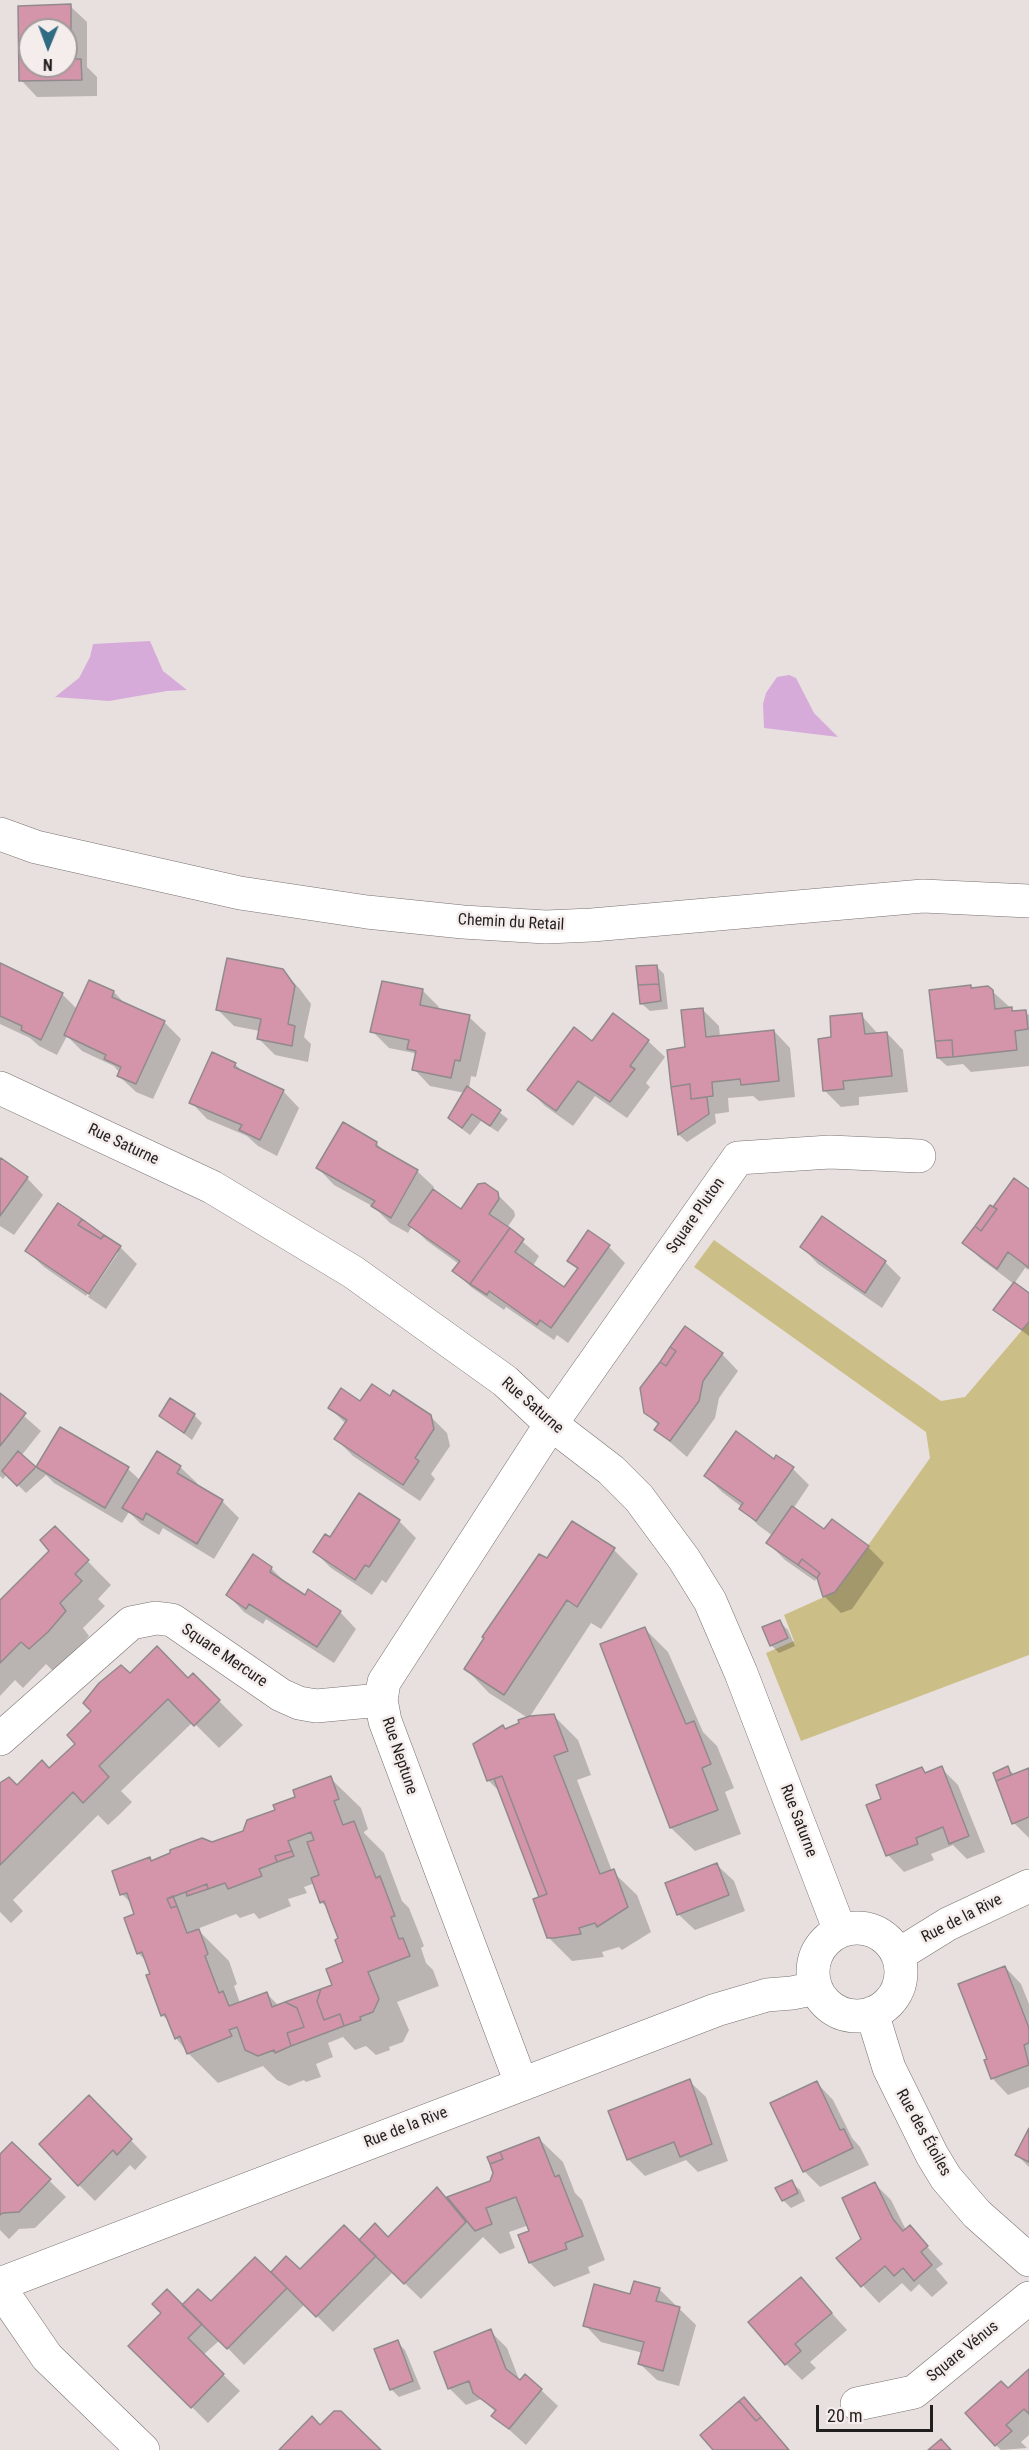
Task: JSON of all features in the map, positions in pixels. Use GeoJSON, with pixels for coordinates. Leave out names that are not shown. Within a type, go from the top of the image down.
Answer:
{"type":"FeatureCollection","features":[{"type":"Feature","properties":{"kind":"street","name":"Chemin du Retail"},"geometry":{"type":"LineString","coordinates":[[0,834],[36,847],[240,893],[367,912],[463,922],[546,927],[592,925],[923,896],[1029,901]]}},
{"type":"Feature","properties":{"kind":"street","name":"Rue Saturne"},"geometry":{"type":"LineString","coordinates":[[0,1088],[212,1187],[353,1272],[505,1382],[551,1424],[611,1470],[639,1498],[684,1559],[710,1601],[745,1684],[840,1931]]}},
{"type":"Feature","properties":{"kind":"street","name":"Square Pluton"},"geometry":{"type":"LineString","coordinates":[[551,1424],[738,1158],[830,1152],[919,1156]]}},
{"type":"Feature","properties":{"kind":"street","name":"Rue Neptune"},"geometry":{"type":"LineString","coordinates":[[521,2083],[385,1721],[381,1700],[384,1682],[396,1661],[551,1424]]}},
{"type":"Feature","properties":{"kind":"street","name":"Square Mercure"},"geometry":{"type":"LineString","coordinates":[[0,1739],[131,1623],[156,1618],[172,1620],[281,1695],[299,1703],[316,1706],[381,1700]]}},
{"type":"Feature","properties":{"kind":"street","name":"Rue de la Rive"},"geometry":{"type":"LineString","coordinates":[[898,1955],[948,1924],[1029,1886]]}},
{"type":"Feature","properties":{"kind":"street"},"geometry":{"type":"LineString","coordinates":[[863,1928],[874,1931],[892,1944],[898,1955],[901,1966],[898,1990],[892,2000],[872,2013],[859,2016],[845,2015],[832,2009],[822,1999],[816,1988],[813,1975],[814,1961],[819,1948],[828,1938],[840,1931],[863,1928]]}},
{"type":"Feature","properties":{"kind":"street","name":"Rue de la Rive"},"geometry":{"type":"LineString","coordinates":[[1,2284],[716,2010],[767,1995],[816,1988]]}},
{"type":"Feature","properties":{"kind":"street","name":"Rue des Étoiles"},"geometry":{"type":"LineString","coordinates":[[872,2013],[889,2068],[932,2155],[946,2178],[977,2214],[1029,2260]]}},
{"type":"Feature","properties":{"kind":"street"},"geometry":{"type":"LineString","coordinates":[[1,2284],[8,2300],[47,2357],[143,2450]]}},
{"type":"Feature","properties":{"kind":"street","name":"Square Vénus"},"geometry":{"type":"LineString","coordinates":[[857,2404],[914,2392],[1029,2298]]}},
{"type":"Feature","properties":{"kind":"shaded area"},"geometry":{"type":"Polygon","coordinates":[[[150,641],[163,671],[187,690],[167,691],[109,701],[55,697],[79,678],[90,657],[93,644],[150,641]]]}},
{"type":"Feature","properties":{"kind":"shaded area"},"geometry":{"type":"Polygon","coordinates":[[[789,675],[796,678],[814,713],[838,737],[764,728],[763,704],[766,693],[777,677],[789,675]]]}},
{"type":"Feature","properties":{"kind":"shaded area"},"geometry":{"type":"Polygon","coordinates":[[[714,1240],[941,1401],[965,1397],[1029,1322],[1029,1655],[801,1741],[766,1653],[794,1641],[784,1615],[835,1592],[930,1458],[926,1432],[694,1267],[714,1240]]]}},
{"type":"Feature","properties":{"kind":"building"},"geometry":{"type":"Polygon","coordinates":[[[71,4],[71,18],[18,18],[18,6],[71,4]]]}},
{"type":"Feature","properties":{"kind":"building"},"geometry":{"type":"Polygon","coordinates":[[[78,59],[81,59],[82,80],[19,81],[19,78],[78,78],[78,59]]]}},
{"type":"Feature","properties":{"kind":"building"},"geometry":{"type":"Polygon","coordinates":[[[227,958],[283,969],[295,986],[288,1024],[295,1026],[292,1046],[257,1039],[261,1019],[216,1010],[227,958]]]}},
{"type":"Feature","properties":{"kind":"building"},"geometry":{"type":"Polygon","coordinates":[[[0,963],[63,993],[41,1040],[21,1030],[22,1026],[0,1016],[0,963]]]}},
{"type":"Feature","properties":{"kind":"building"},"geometry":{"type":"Polygon","coordinates":[[[657,965],[659,984],[638,985],[636,966],[657,965]]]}},
{"type":"Feature","properties":{"kind":"building"},"geometry":{"type":"Polygon","coordinates":[[[89,980],[114,991],[112,997],[165,1021],[136,1084],[117,1076],[121,1067],[104,1059],[106,1055],[64,1035],[89,980]]]}},
{"type":"Feature","properties":{"kind":"building"},"geometry":{"type":"Polygon","coordinates":[[[382,981],[423,989],[420,1005],[470,1015],[460,1061],[455,1060],[451,1078],[412,1070],[416,1051],[407,1049],[409,1040],[370,1032],[382,981]]]}},
{"type":"Feature","properties":{"kind":"building"},"geometry":{"type":"Polygon","coordinates":[[[659,984],[661,1001],[640,1004],[638,985],[659,984]]]}},
{"type":"Feature","properties":{"kind":"building"},"geometry":{"type":"Polygon","coordinates":[[[971,985],[971,988],[988,986],[993,990],[995,1009],[1012,1007],[1012,1011],[1026,1010],[1028,1029],[1015,1031],[1017,1050],[953,1057],[952,1040],[935,1041],[929,990],[971,985]]]}},
{"type":"Feature","properties":{"kind":"building"},"geometry":{"type":"Polygon","coordinates":[[[703,1008],[706,1037],[774,1030],[779,1081],[741,1085],[740,1079],[712,1082],[713,1096],[691,1099],[690,1084],[671,1087],[667,1050],[685,1047],[681,1010],[703,1008]]]}},
{"type":"Feature","properties":{"kind":"building"},"geometry":{"type":"Polygon","coordinates":[[[613,1013],[649,1040],[630,1066],[635,1069],[610,1102],[578,1081],[556,1111],[527,1090],[574,1027],[592,1041],[613,1013]]]}},
{"type":"Feature","properties":{"kind":"building"},"geometry":{"type":"Polygon","coordinates":[[[862,1013],[865,1034],[887,1032],[892,1076],[843,1081],[844,1089],[823,1091],[818,1039],[831,1037],[830,1016],[862,1013]]]}},
{"type":"Feature","properties":{"kind":"building"},"geometry":{"type":"Polygon","coordinates":[[[952,1040],[953,1057],[937,1058],[935,1041],[952,1040]]]}},
{"type":"Feature","properties":{"kind":"building"},"geometry":{"type":"Polygon","coordinates":[[[212,1052],[236,1063],[234,1067],[284,1090],[260,1140],[239,1130],[242,1125],[189,1103],[212,1052]]]}},
{"type":"Feature","properties":{"kind":"building"},"geometry":{"type":"Polygon","coordinates":[[[690,1084],[691,1099],[707,1097],[709,1114],[678,1135],[671,1087],[690,1084]]]}},
{"type":"Feature","properties":{"kind":"building"},"geometry":{"type":"Polygon","coordinates":[[[467,1086],[501,1110],[490,1126],[472,1114],[462,1128],[448,1118],[467,1086]]]}},
{"type":"Feature","properties":{"kind":"building"},"geometry":{"type":"Polygon","coordinates":[[[343,1122],[377,1142],[376,1146],[418,1170],[391,1218],[371,1206],[375,1201],[316,1168],[343,1122]]]}},
{"type":"Feature","properties":{"kind":"building"},"geometry":{"type":"Polygon","coordinates":[[[1,1158],[28,1177],[0,1216],[0,1160],[1,1158]]]}},
{"type":"Feature","properties":{"kind":"building"},"geometry":{"type":"Polygon","coordinates":[[[1014,1178],[1029,1189],[1029,1268],[1008,1252],[997,1269],[962,1243],[975,1226],[981,1231],[997,1209],[993,1207],[1014,1178]]]}},
{"type":"Feature","properties":{"kind":"building"},"geometry":{"type":"Polygon","coordinates":[[[485,1183],[498,1192],[499,1199],[489,1214],[510,1228],[470,1284],[452,1271],[460,1261],[408,1225],[433,1189],[461,1209],[478,1184],[485,1183]]]}},
{"type":"Feature","properties":{"kind":"building"},"geometry":{"type":"Polygon","coordinates":[[[58,1203],[82,1219],[78,1225],[101,1239],[104,1235],[121,1246],[89,1294],[25,1251],[58,1203]]]}},
{"type":"Feature","properties":{"kind":"building"},"geometry":{"type":"Polygon","coordinates":[[[990,1205],[997,1209],[981,1231],[975,1226],[990,1205]]]}},
{"type":"Feature","properties":{"kind":"building"},"geometry":{"type":"Polygon","coordinates":[[[822,1216],[886,1261],[865,1293],[800,1247],[822,1216]]]}},
{"type":"Feature","properties":{"kind":"building"},"geometry":{"type":"Polygon","coordinates":[[[82,1219],[104,1235],[101,1239],[78,1225],[82,1219]]]}},
{"type":"Feature","properties":{"kind":"building"},"geometry":{"type":"Polygon","coordinates":[[[510,1228],[524,1239],[515,1252],[564,1287],[578,1268],[567,1261],[588,1230],[610,1245],[551,1328],[540,1320],[537,1325],[489,1291],[487,1295],[470,1284],[510,1228]]]}},
{"type":"Feature","properties":{"kind":"building"},"geometry":{"type":"Polygon","coordinates":[[[1014,1282],[1029,1293],[1029,1322],[1022,1330],[993,1310],[1014,1282]]]}},
{"type":"Feature","properties":{"kind":"building"},"geometry":{"type":"Polygon","coordinates":[[[685,1326],[723,1353],[703,1381],[699,1401],[670,1441],[654,1430],[659,1423],[644,1413],[640,1388],[660,1362],[666,1366],[676,1351],[670,1347],[685,1326]]]}},
{"type":"Feature","properties":{"kind":"building"},"geometry":{"type":"Polygon","coordinates":[[[670,1347],[676,1351],[666,1366],[660,1362],[670,1347]]]}},
{"type":"Feature","properties":{"kind":"building"},"geometry":{"type":"Polygon","coordinates":[[[372,1384],[390,1396],[393,1390],[431,1415],[434,1429],[415,1458],[419,1461],[403,1485],[334,1439],[347,1420],[328,1408],[341,1388],[360,1401],[372,1384]]]}},
{"type":"Feature","properties":{"kind":"building"},"geometry":{"type":"Polygon","coordinates":[[[0,1393],[26,1413],[0,1446],[0,1393]]]}},
{"type":"Feature","properties":{"kind":"building"},"geometry":{"type":"Polygon","coordinates":[[[170,1398],[195,1414],[184,1433],[159,1416],[170,1398]]]}},
{"type":"Feature","properties":{"kind":"building"},"geometry":{"type":"Polygon","coordinates":[[[60,1427],[129,1467],[105,1508],[36,1467],[60,1427]]]}},
{"type":"Feature","properties":{"kind":"building"},"geometry":{"type":"Polygon","coordinates":[[[736,1431],[774,1459],[776,1455],[794,1467],[756,1521],[739,1509],[743,1503],[704,1476],[736,1431]]]}},
{"type":"Feature","properties":{"kind":"building"},"geometry":{"type":"Polygon","coordinates":[[[18,1451],[36,1467],[17,1486],[2,1471],[18,1451]]]}},
{"type":"Feature","properties":{"kind":"building"},"geometry":{"type":"Polygon","coordinates":[[[157,1451],[181,1466],[177,1473],[223,1500],[197,1544],[146,1513],[143,1520],[122,1508],[157,1451]]]}},
{"type":"Feature","properties":{"kind":"building"},"geometry":{"type":"Polygon","coordinates":[[[359,1493],[400,1520],[369,1567],[365,1565],[355,1580],[313,1552],[325,1534],[330,1537],[359,1493]]]}},
{"type":"Feature","properties":{"kind":"building"},"geometry":{"type":"Polygon","coordinates":[[[792,1506],[824,1529],[832,1519],[869,1546],[835,1592],[823,1597],[817,1578],[820,1573],[802,1559],[798,1565],[766,1543],[792,1506]]]}},
{"type":"Feature","properties":{"kind":"building"},"geometry":{"type":"Polygon","coordinates":[[[572,1521],[615,1548],[577,1607],[567,1600],[504,1695],[464,1669],[484,1638],[482,1637],[539,1554],[547,1558],[572,1521]]]}},
{"type":"Feature","properties":{"kind":"building"},"geometry":{"type":"Polygon","coordinates":[[[55,1526],[89,1560],[75,1574],[82,1581],[60,1603],[66,1611],[48,1632],[29,1649],[21,1642],[0,1663],[0,1600],[49,1551],[40,1540],[55,1526]]]}},
{"type":"Feature","properties":{"kind":"building"},"geometry":{"type":"Polygon","coordinates":[[[253,1554],[272,1567],[270,1572],[305,1595],[308,1589],[341,1611],[317,1647],[249,1604],[246,1609],[226,1595],[253,1554]]]}},
{"type":"Feature","properties":{"kind":"building"},"geometry":{"type":"Polygon","coordinates":[[[802,1559],[820,1573],[817,1578],[798,1565],[802,1559]]]}},
{"type":"Feature","properties":{"kind":"building"},"geometry":{"type":"Polygon","coordinates":[[[780,1620],[788,1638],[770,1646],[762,1627],[780,1620]]]}},
{"type":"Feature","properties":{"kind":"building"},"geometry":{"type":"Polygon","coordinates":[[[645,1627],[686,1724],[694,1721],[711,1764],[702,1768],[718,1810],[670,1828],[600,1644],[645,1627]]]}},
{"type":"Feature","properties":{"kind":"building"},"geometry":{"type":"Polygon","coordinates":[[[157,1646],[188,1678],[193,1673],[220,1700],[194,1726],[168,1699],[99,1766],[109,1777],[83,1803],[73,1792],[0,1865],[0,1783],[9,1777],[17,1785],[42,1760],[49,1768],[75,1744],[67,1735],[91,1711],[83,1703],[99,1683],[121,1665],[130,1673],[157,1646]]]}},
{"type":"Feature","properties":{"kind":"building"},"geometry":{"type":"Polygon","coordinates":[[[554,1714],[568,1751],[554,1756],[600,1874],[614,1869],[628,1907],[597,1927],[595,1923],[579,1928],[581,1934],[547,1938],[533,1899],[547,1894],[502,1776],[487,1781],[473,1744],[503,1725],[505,1729],[519,1723],[518,1720],[530,1716],[554,1714]]]}},
{"type":"Feature","properties":{"kind":"building"},"geometry":{"type":"Polygon","coordinates":[[[942,1766],[969,1836],[949,1844],[943,1827],[916,1838],[918,1844],[886,1856],[866,1805],[881,1799],[876,1785],[922,1767],[925,1773],[942,1766]]]}},
{"type":"Feature","properties":{"kind":"building"},"geometry":{"type":"Polygon","coordinates":[[[1008,1766],[1011,1775],[996,1781],[993,1773],[1008,1766]]]}},
{"type":"Feature","properties":{"kind":"building"},"geometry":{"type":"Polygon","coordinates":[[[1029,1768],[1029,1817],[1012,1824],[996,1781],[1029,1768]]]}},
{"type":"Feature","properties":{"kind":"building"},"geometry":{"type":"Polygon","coordinates":[[[331,1776],[339,1799],[334,1801],[343,1825],[354,1821],[376,1878],[380,1876],[395,1916],[391,1917],[399,1939],[403,1938],[410,1956],[368,1972],[379,1999],[373,2012],[360,2017],[361,2020],[344,2026],[340,2014],[324,2020],[317,2001],[321,1989],[332,1985],[326,1969],[343,1962],[335,1940],[338,1938],[324,1901],[320,1903],[311,1878],[319,1875],[307,1842],[314,1840],[311,1832],[288,1841],[292,1851],[275,1856],[277,1862],[259,1869],[262,1876],[228,1889],[225,1883],[208,1889],[207,1884],[167,1899],[171,1908],[177,1906],[187,1933],[199,1929],[208,1954],[205,1956],[219,1993],[223,1991],[229,2006],[267,1992],[272,2007],[285,2002],[297,2008],[304,2027],[287,2033],[291,2046],[275,2053],[274,2050],[258,2056],[245,2050],[237,2027],[229,2030],[232,2036],[187,2054],[180,2036],[175,2039],[165,2014],[161,2016],[146,1975],[150,1974],[142,1952],[137,1954],[124,1918],[134,1914],[127,1893],[120,1895],[112,1871],[150,1857],[151,1861],[170,1853],[170,1850],[202,1838],[212,1842],[243,1831],[247,1820],[275,1810],[273,1805],[295,1797],[293,1790],[331,1776]]]}},
{"type":"Feature","properties":{"kind":"building"},"geometry":{"type":"Polygon","coordinates":[[[502,1776],[547,1894],[539,1897],[494,1779],[502,1776]]]}},
{"type":"Feature","properties":{"kind":"building"},"geometry":{"type":"Polygon","coordinates":[[[292,1851],[294,1856],[277,1862],[275,1856],[292,1851]]]}},
{"type":"Feature","properties":{"kind":"building"},"geometry":{"type":"Polygon","coordinates":[[[717,1863],[729,1895],[677,1915],[665,1883],[717,1863]]]}},
{"type":"Feature","properties":{"kind":"building"},"geometry":{"type":"Polygon","coordinates":[[[207,1884],[208,1889],[187,1896],[186,1892],[207,1884]]]}},
{"type":"Feature","properties":{"kind":"building"},"geometry":{"type":"Polygon","coordinates":[[[173,1896],[177,1906],[171,1908],[167,1899],[173,1896]]]}},
{"type":"Feature","properties":{"kind":"building"},"geometry":{"type":"Polygon","coordinates":[[[1005,1966],[1029,2028],[1029,2043],[1024,2045],[1029,2065],[991,2079],[984,2060],[987,2059],[958,1984],[1005,1966]]]}},
{"type":"Feature","properties":{"kind":"building"},"geometry":{"type":"Polygon","coordinates":[[[321,1989],[317,2001],[324,2020],[340,2014],[344,2026],[291,2046],[287,2033],[304,2027],[297,2008],[285,2002],[321,1989]]]}},
{"type":"Feature","properties":{"kind":"building"},"geometry":{"type":"Polygon","coordinates":[[[690,2079],[712,2144],[680,2157],[674,2142],[627,2160],[608,2111],[690,2079]]]}},
{"type":"Feature","properties":{"kind":"building"},"geometry":{"type":"Polygon","coordinates":[[[817,2081],[840,2130],[844,2129],[853,2148],[803,2172],[770,2103],[817,2081]]]}},
{"type":"Feature","properties":{"kind":"building"},"geometry":{"type":"Polygon","coordinates":[[[89,2095],[132,2139],[117,2155],[113,2150],[78,2186],[39,2144],[89,2095]]]}},
{"type":"Feature","properties":{"kind":"building"},"geometry":{"type":"Polygon","coordinates":[[[1029,2128],[1029,2162],[1015,2155],[1029,2128]]]}},
{"type":"Feature","properties":{"kind":"building"},"geometry":{"type":"Polygon","coordinates":[[[539,2137],[555,2177],[559,2175],[583,2236],[565,2243],[567,2249],[529,2263],[518,2235],[529,2231],[516,2197],[486,2208],[492,2224],[475,2231],[447,2197],[490,2181],[493,2173],[490,2164],[503,2159],[500,2152],[539,2137]]]}},
{"type":"Feature","properties":{"kind":"building"},"geometry":{"type":"Polygon","coordinates":[[[12,2142],[51,2179],[19,2212],[0,2215],[0,2154],[12,2142]]]}},
{"type":"Feature","properties":{"kind":"building"},"geometry":{"type":"Polygon","coordinates":[[[500,2152],[503,2159],[490,2164],[487,2157],[500,2152]]]}},
{"type":"Feature","properties":{"kind":"building"},"geometry":{"type":"Polygon","coordinates":[[[792,2180],[798,2193],[782,2201],[775,2188],[792,2180]]]}},
{"type":"Feature","properties":{"kind":"building"},"geometry":{"type":"Polygon","coordinates":[[[875,2182],[893,2219],[903,2231],[910,2225],[928,2246],[921,2252],[932,2265],[914,2281],[903,2268],[894,2276],[885,2266],[861,2287],[836,2258],[861,2239],[842,2198],[875,2182]]]}},
{"type":"Feature","properties":{"kind":"building"},"geometry":{"type":"Polygon","coordinates":[[[437,2187],[466,2222],[404,2284],[359,2240],[375,2223],[388,2237],[437,2187]]]}},
{"type":"Feature","properties":{"kind":"building"},"geometry":{"type":"Polygon","coordinates":[[[344,2225],[376,2256],[316,2317],[271,2272],[286,2256],[300,2269],[344,2225]]]}},
{"type":"Feature","properties":{"kind":"building"},"geometry":{"type":"Polygon","coordinates":[[[255,2257],[287,2288],[227,2349],[182,2305],[198,2289],[211,2301],[255,2257]]]}},
{"type":"Feature","properties":{"kind":"building"},"geometry":{"type":"Polygon","coordinates":[[[801,2277],[832,2313],[795,2344],[801,2351],[785,2365],[748,2322],[801,2277]]]}},
{"type":"Feature","properties":{"kind":"building"},"geometry":{"type":"Polygon","coordinates":[[[634,2281],[660,2288],[656,2301],[680,2307],[663,2371],[638,2364],[644,2342],[583,2326],[594,2284],[630,2294],[634,2281]]]}},
{"type":"Feature","properties":{"kind":"building"},"geometry":{"type":"Polygon","coordinates":[[[167,2289],[202,2324],[188,2338],[224,2374],[191,2408],[128,2346],[161,2313],[152,2304],[167,2289]]]}},
{"type":"Feature","properties":{"kind":"building"},"geometry":{"type":"Polygon","coordinates":[[[491,2329],[506,2369],[520,2380],[525,2374],[542,2389],[509,2429],[491,2416],[496,2410],[473,2393],[469,2381],[448,2389],[434,2352],[491,2329]]]}},
{"type":"Feature","properties":{"kind":"building"},"geometry":{"type":"Polygon","coordinates":[[[398,2340],[413,2381],[390,2390],[374,2349],[398,2340]]]}},
{"type":"Feature","properties":{"kind":"building"},"geometry":{"type":"Polygon","coordinates":[[[1029,2369],[1029,2414],[1024,2409],[1006,2425],[1012,2431],[995,2446],[965,2413],[1001,2381],[1008,2388],[1029,2369]]]}},
{"type":"Feature","properties":{"kind":"building"},"geometry":{"type":"Polygon","coordinates":[[[744,2397],[761,2417],[756,2421],[739,2401],[744,2397]]]}},
{"type":"Feature","properties":{"kind":"building"},"geometry":{"type":"Polygon","coordinates":[[[739,2401],[756,2421],[761,2417],[789,2450],[713,2450],[700,2435],[739,2401]]]}},
{"type":"Feature","properties":{"kind":"building"},"geometry":{"type":"Polygon","coordinates":[[[334,2411],[341,2411],[381,2450],[279,2450],[312,2416],[320,2425],[334,2411]]]}},
{"type":"Feature","properties":{"kind":"building"},"geometry":{"type":"Polygon","coordinates":[[[941,2439],[951,2450],[928,2450],[941,2439]]]}}]}
